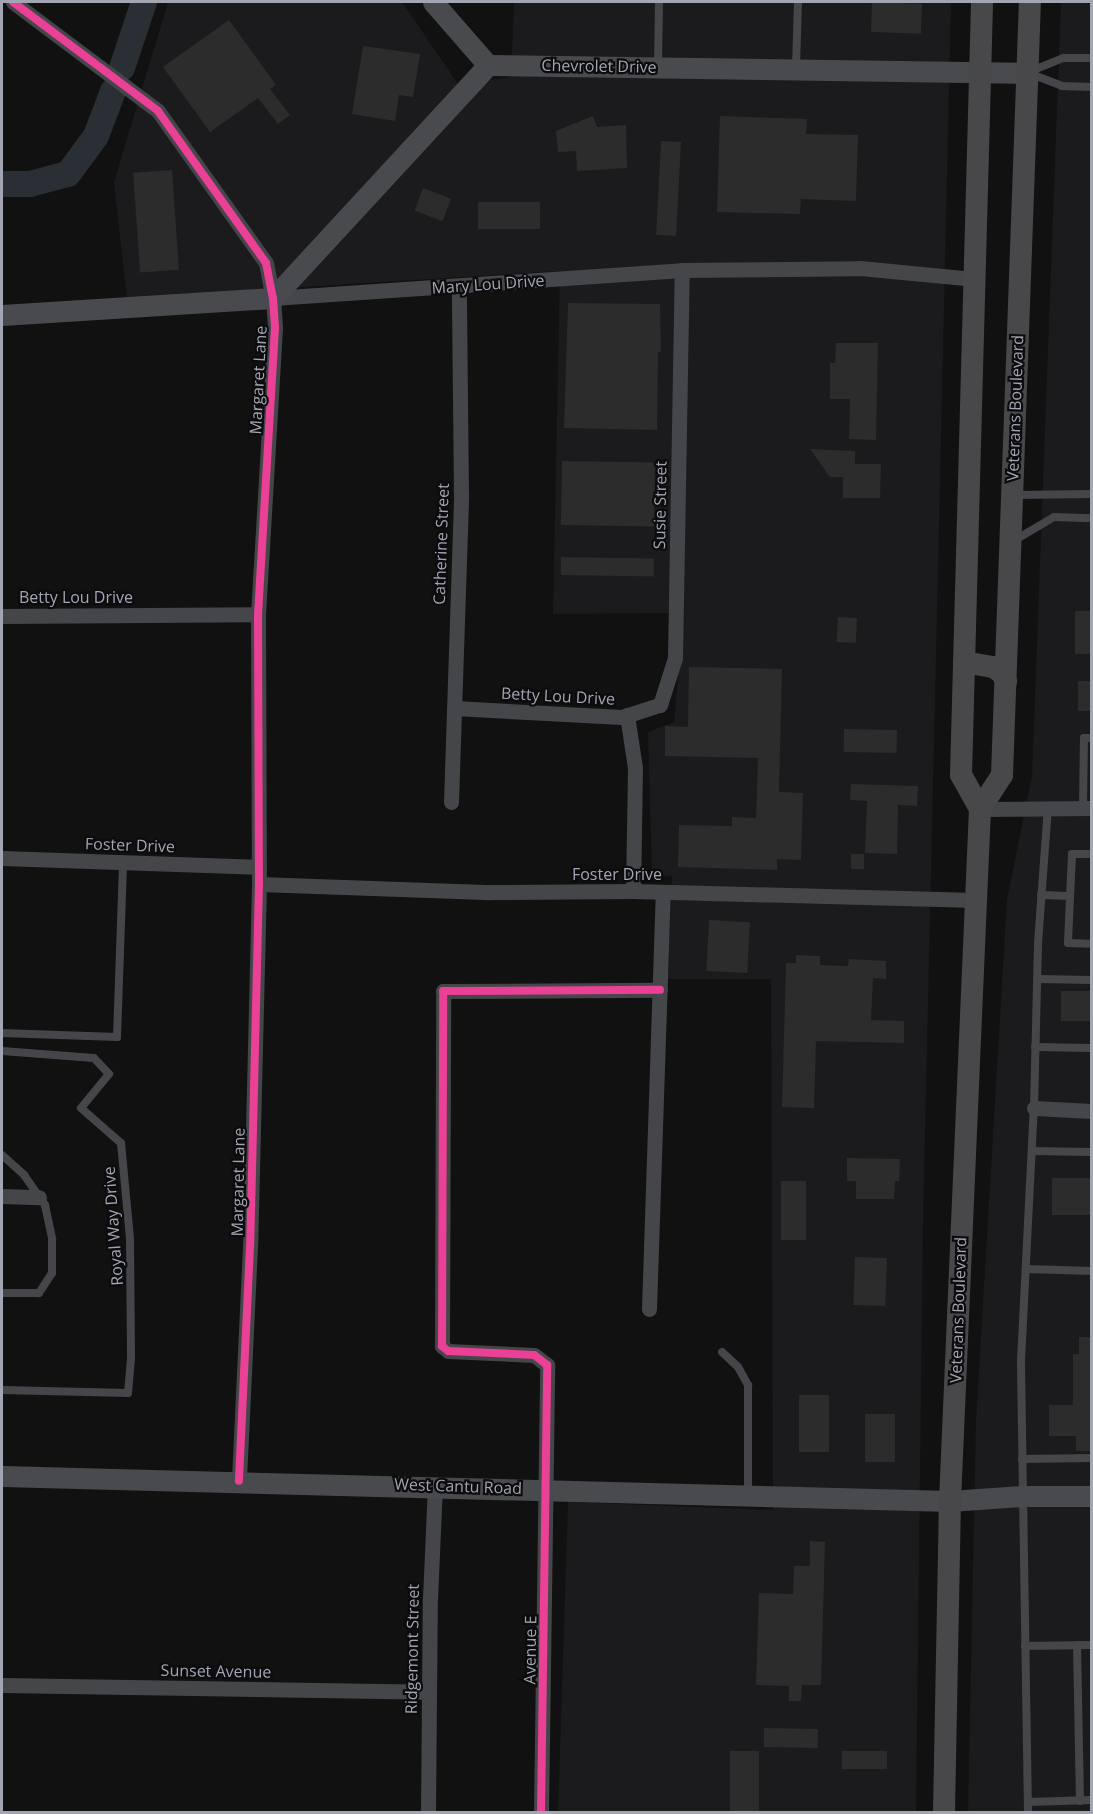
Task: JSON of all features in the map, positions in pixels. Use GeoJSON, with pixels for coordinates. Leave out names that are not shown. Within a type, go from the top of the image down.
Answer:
{"type":"FeatureCollection","features":[{"type":"Feature","properties":{"kind":"main road"},"geometry":{"type":"LineString","coordinates":[[980,809],[961,776],[982,2]]}},
{"type":"Feature","properties":{"kind":"main road","name":"Veterans Boulevard"},"geometry":{"type":"LineString","coordinates":[[944,1812],[950,1501],[980,809],[1002,775],[1029,2]]}},
{"type":"Feature","properties":{"kind":"main road"},"geometry":{"type":"LineString","coordinates":[[964,662],[993,667],[1002,673],[1006,681]]}},
{"type":"Feature","properties":{"kind":"street","name":"Margaret Lane"},"geometry":{"type":"LineString","coordinates":[[13,2],[158,111],[266,263],[273,298],[274,328],[258,614],[257,867],[259,884],[250,1246],[239,1481]]}},
{"type":"Feature","properties":{"kind":"street"},"geometry":{"type":"LineString","coordinates":[[273,298],[488,64],[433,2]]}},
{"type":"Feature","properties":{"kind":"street","name":"Chevrolet Drive"},"geometry":{"type":"LineString","coordinates":[[488,64],[1027,72]]}},
{"type":"Feature","properties":{"kind":"street","name":"Mary Lou Drive"},"geometry":{"type":"LineString","coordinates":[[2,315],[682,270],[860,268],[975,279]]}},
{"type":"Feature","properties":{"kind":"street","name":"Susie Street"},"geometry":{"type":"LineString","coordinates":[[627,715],[660,705],[675,658],[682,270]]}},
{"type":"Feature","properties":{"kind":"street","name":"Catherine Street"},"geometry":{"type":"LineString","coordinates":[[451,802],[461,494],[459,286]]}},
{"type":"Feature","properties":{"kind":"street","name":"Betty Lou Drive"},"geometry":{"type":"LineString","coordinates":[[2,616],[258,614]]}},
{"type":"Feature","properties":{"kind":"street","name":"Betty Lou Drive"},"geometry":{"type":"LineString","coordinates":[[454,708],[627,715],[635,768],[633,891]]}},
{"type":"Feature","properties":{"kind":"street"},"geometry":{"type":"LineString","coordinates":[[980,809],[1087,808]]}},
{"type":"Feature","properties":{"kind":"street","name":"Foster Drive"},"geometry":{"type":"LineString","coordinates":[[2,858],[257,867]]}},
{"type":"Feature","properties":{"kind":"street","name":"Foster Drive"},"geometry":{"type":"LineString","coordinates":[[259,884],[492,892],[633,891],[976,900]]}},
{"type":"Feature","properties":{"kind":"street"},"geometry":{"type":"LineString","coordinates":[[649,1309],[663,892]]}},
{"type":"Feature","properties":{"kind":"street","name":"Avenue E"},"geometry":{"type":"LineString","coordinates":[[541,1812],[547,1365],[534,1355],[448,1351],[442,1346],[443,991],[660,990]]}},
{"type":"Feature","properties":{"kind":"street"},"geometry":{"type":"LineString","coordinates":[[1034,1108],[1092,1111]]}},
{"type":"Feature","properties":{"kind":"street"},"geometry":{"type":"LineString","coordinates":[[2,1196],[39,1197]]}},
{"type":"Feature","properties":{"kind":"street","name":"West Cantu Road"},"geometry":{"type":"LineString","coordinates":[[2,1476],[950,1501],[1022,1496],[1092,1496]]}},
{"type":"Feature","properties":{"kind":"street","name":"Ridgemont Street"},"geometry":{"type":"LineString","coordinates":[[428,1812],[435,1486]]}},
{"type":"Feature","properties":{"kind":"street","name":"Sunset Avenue"},"geometry":{"type":"LineString","coordinates":[[2,1685],[429,1692]]}},
{"type":"Feature","properties":{"kind":"lane"},"geometry":{"type":"LineString","coordinates":[[658,66],[659,2]]}},
{"type":"Feature","properties":{"kind":"lane"},"geometry":{"type":"LineString","coordinates":[[796,68],[798,2]]}},
{"type":"Feature","properties":{"kind":"lane"},"geometry":{"type":"LineString","coordinates":[[1027,72],[1064,58],[1092,58]]}},
{"type":"Feature","properties":{"kind":"lane"},"geometry":{"type":"LineString","coordinates":[[1027,72],[1062,86],[1092,87]]}},
{"type":"Feature","properties":{"kind":"lane"},"geometry":{"type":"LineString","coordinates":[[1012,495],[1092,494]]}},
{"type":"Feature","properties":{"kind":"lane"},"geometry":{"type":"LineString","coordinates":[[1011,542],[1054,517],[1092,518]]}},
{"type":"Feature","properties":{"kind":"lane"},"geometry":{"type":"LineString","coordinates":[[1087,808],[1084,738],[1092,738]]}},
{"type":"Feature","properties":{"kind":"lane"},"geometry":{"type":"LineString","coordinates":[[1028,1812],[1021,1361],[1034,1108],[1041,895],[1048,807]]}},
{"type":"Feature","properties":{"kind":"lane"},"geometry":{"type":"LineString","coordinates":[[1092,854],[1072,854],[1068,943],[1092,944]]}},
{"type":"Feature","properties":{"kind":"lane"},"geometry":{"type":"LineString","coordinates":[[2,1033],[117,1037],[123,863]]}},
{"type":"Feature","properties":{"kind":"lane"},"geometry":{"type":"LineString","coordinates":[[1041,895],[1070,896]]}},
{"type":"Feature","properties":{"kind":"lane"},"geometry":{"type":"LineString","coordinates":[[1037,979],[1092,980]]}},
{"type":"Feature","properties":{"kind":"lane"},"geometry":{"type":"LineString","coordinates":[[1035,1047],[1092,1048]]}},
{"type":"Feature","properties":{"kind":"lane","name":"Royal Way Drive"},"geometry":{"type":"LineString","coordinates":[[2,1051],[94,1058],[110,1074],[81,1108],[121,1143],[130,1239],[131,1359],[128,1393],[2,1390]]}},
{"type":"Feature","properties":{"kind":"lane"},"geometry":{"type":"LineString","coordinates":[[1032,1151],[1092,1152]]}},
{"type":"Feature","properties":{"kind":"lane"},"geometry":{"type":"LineString","coordinates":[[2,1155],[24,1175],[45,1205],[52,1239],[52,1273],[39,1293],[2,1293]]}},
{"type":"Feature","properties":{"kind":"lane"},"geometry":{"type":"LineString","coordinates":[[1026,1269],[1092,1271]]}},
{"type":"Feature","properties":{"kind":"lane"},"geometry":{"type":"LineString","coordinates":[[722,1352],[738,1367],[748,1385],[748,1494]]}},
{"type":"Feature","properties":{"kind":"lane"},"geometry":{"type":"LineString","coordinates":[[1022,1459],[1092,1458]]}},
{"type":"Feature","properties":{"kind":"lane"},"geometry":{"type":"LineString","coordinates":[[1077,1645],[1080,1801]]}},
{"type":"Feature","properties":{"kind":"lane"},"geometry":{"type":"LineString","coordinates":[[1024,1646],[1092,1645]]}},
{"type":"Feature","properties":{"kind":"lane"},"geometry":{"type":"LineString","coordinates":[[1028,1802],[1092,1800]]}},
{"type":"Feature","properties":{"kind":"shaded area"},"geometry":{"type":"Polygon","coordinates":[[[168,2],[402,2],[458,84],[511,77],[514,2],[951,2],[923,1221],[916,1812],[558,1812],[568,1502],[773,1510],[771,979],[668,979],[672,876],[652,875],[648,732],[674,722],[684,613],[553,614],[560,271],[127,298],[114,182],[168,2]]]}},
{"type":"Feature","properties":{"kind":"shaded area"},"geometry":{"type":"Polygon","coordinates":[[[1061,2],[1091,2],[1091,1812],[968,1812],[976,1421],[1007,900],[1032,776],[1061,2]]]}},
{"type":"Feature","properties":{"kind":"building"},"geometry":{"type":"Polygon","coordinates":[[[872,2],[922,4],[921,34],[871,32],[872,2]]]}},
{"type":"Feature","properties":{"kind":"building"},"geometry":{"type":"Polygon","coordinates":[[[229,20],[276,85],[270,89],[290,115],[278,124],[258,98],[210,132],[163,67],[229,20]]]}},
{"type":"Feature","properties":{"kind":"building"},"geometry":{"type":"Polygon","coordinates":[[[363,46],[420,54],[413,97],[399,95],[395,121],[352,114],[363,46]]]}},
{"type":"Feature","properties":{"kind":"building"},"geometry":{"type":"Polygon","coordinates":[[[593,116],[597,127],[626,125],[627,168],[577,171],[576,151],[558,152],[556,131],[593,116]]]}},
{"type":"Feature","properties":{"kind":"building"},"geometry":{"type":"Polygon","coordinates":[[[720,116],[807,119],[806,134],[858,135],[856,201],[801,199],[800,214],[717,212],[720,116]]]}},
{"type":"Feature","properties":{"kind":"building"},"geometry":{"type":"Polygon","coordinates":[[[661,141],[681,142],[676,236],[656,235],[661,141]]]}},
{"type":"Feature","properties":{"kind":"building"},"geometry":{"type":"Polygon","coordinates":[[[172,170],[179,270],[140,272],[133,173],[172,170]]]}},
{"type":"Feature","properties":{"kind":"building"},"geometry":{"type":"Polygon","coordinates":[[[423,188],[451,199],[442,221],[414,210],[423,188]]]}},
{"type":"Feature","properties":{"kind":"building"},"geometry":{"type":"Polygon","coordinates":[[[478,202],[540,202],[540,229],[478,229],[478,202]]]}},
{"type":"Feature","properties":{"kind":"building"},"geometry":{"type":"Polygon","coordinates":[[[568,303],[660,304],[661,352],[658,352],[657,430],[564,428],[568,303]]]}},
{"type":"Feature","properties":{"kind":"building"},"geometry":{"type":"Polygon","coordinates":[[[836,343],[878,343],[876,440],[849,439],[850,399],[830,399],[830,363],[835,363],[836,343]]]}},
{"type":"Feature","properties":{"kind":"building"},"geometry":{"type":"Polygon","coordinates":[[[810,449],[855,451],[855,464],[881,464],[880,498],[843,498],[843,477],[830,477],[810,449]]]}},
{"type":"Feature","properties":{"kind":"building"},"geometry":{"type":"Polygon","coordinates":[[[562,461],[655,463],[654,527],[561,525],[562,461]]]}},
{"type":"Feature","properties":{"kind":"building"},"geometry":{"type":"Polygon","coordinates":[[[561,557],[654,559],[654,577],[561,575],[561,557]]]}},
{"type":"Feature","properties":{"kind":"building"},"geometry":{"type":"Polygon","coordinates":[[[1075,611],[1092,611],[1092,654],[1075,654],[1075,611]]]}},
{"type":"Feature","properties":{"kind":"building"},"geometry":{"type":"Polygon","coordinates":[[[838,617],[857,618],[856,643],[837,642],[838,617]]]}},
{"type":"Feature","properties":{"kind":"building"},"geometry":{"type":"Polygon","coordinates":[[[689,667],[782,669],[779,792],[803,793],[801,860],[777,859],[777,870],[678,867],[679,825],[732,826],[732,817],[756,818],[758,758],[665,756],[665,726],[688,727],[689,667]]]}},
{"type":"Feature","properties":{"kind":"building"},"geometry":{"type":"Polygon","coordinates":[[[1078,681],[1092,681],[1092,711],[1078,711],[1078,681]]]}},
{"type":"Feature","properties":{"kind":"building"},"geometry":{"type":"Polygon","coordinates":[[[844,729],[897,730],[897,753],[844,752],[844,729]]]}},
{"type":"Feature","properties":{"kind":"building"},"geometry":{"type":"Polygon","coordinates":[[[851,784],[918,786],[917,806],[898,805],[897,854],[865,853],[867,801],[850,800],[851,784]]]}},
{"type":"Feature","properties":{"kind":"building"},"geometry":{"type":"Polygon","coordinates":[[[851,854],[864,854],[864,869],[851,869],[851,854]]]}},
{"type":"Feature","properties":{"kind":"building"},"geometry":{"type":"Polygon","coordinates":[[[709,920],[750,922],[747,973],[706,971],[709,920]]]}},
{"type":"Feature","properties":{"kind":"building"},"geometry":{"type":"Polygon","coordinates":[[[796,955],[820,956],[820,965],[848,966],[849,959],[886,961],[886,979],[873,978],[871,1020],[904,1021],[904,1043],[816,1041],[814,1108],[782,1107],[786,963],[796,963],[796,955]]]}},
{"type":"Feature","properties":{"kind":"building"},"geometry":{"type":"Polygon","coordinates":[[[1061,991],[1092,991],[1092,1021],[1061,1021],[1061,991]]]}},
{"type":"Feature","properties":{"kind":"building"},"geometry":{"type":"Polygon","coordinates":[[[847,1158],[900,1159],[899,1181],[895,1181],[894,1199],[856,1199],[856,1181],[847,1181],[847,1158]]]}},
{"type":"Feature","properties":{"kind":"building"},"geometry":{"type":"Polygon","coordinates":[[[1052,1178],[1092,1178],[1092,1215],[1052,1215],[1052,1178]]]}},
{"type":"Feature","properties":{"kind":"building"},"geometry":{"type":"Polygon","coordinates":[[[781,1181],[806,1181],[806,1240],[781,1240],[781,1181]]]}},
{"type":"Feature","properties":{"kind":"building"},"geometry":{"type":"Polygon","coordinates":[[[855,1257],[887,1258],[885,1306],[853,1305],[855,1257]]]}},
{"type":"Feature","properties":{"kind":"building"},"geometry":{"type":"Polygon","coordinates":[[[1079,1337],[1092,1337],[1092,1451],[1076,1451],[1076,1436],[1049,1436],[1049,1405],[1073,1405],[1073,1354],[1079,1354],[1079,1337]]]}},
{"type":"Feature","properties":{"kind":"building"},"geometry":{"type":"Polygon","coordinates":[[[799,1395],[829,1395],[829,1452],[799,1452],[799,1395]]]}},
{"type":"Feature","properties":{"kind":"building"},"geometry":{"type":"Polygon","coordinates":[[[865,1414],[895,1414],[895,1462],[865,1462],[865,1414]]]}},
{"type":"Feature","properties":{"kind":"building"},"geometry":{"type":"Polygon","coordinates":[[[810,1541],[825,1542],[821,1685],[802,1685],[801,1701],[789,1701],[789,1686],[756,1685],[759,1593],[793,1594],[794,1566],[810,1566],[810,1541]]]}},
{"type":"Feature","properties":{"kind":"building"},"geometry":{"type":"Polygon","coordinates":[[[764,1728],[818,1729],[818,1748],[764,1747],[764,1728]]]}},
{"type":"Feature","properties":{"kind":"building"},"geometry":{"type":"Polygon","coordinates":[[[730,1751],[759,1751],[759,1812],[730,1812],[730,1751]]]}},
{"type":"Feature","properties":{"kind":"building"},"geometry":{"type":"Polygon","coordinates":[[[842,1751],[887,1751],[887,1769],[842,1769],[842,1751]]]}},
{"type":"Feature","properties":{"kind":"waterway"},"geometry":{"type":"LineString","coordinates":[[122,68],[144,2]]}},
{"type":"Feature","properties":{"kind":"waterway"},"geometry":{"type":"LineString","coordinates":[[2,184],[30,184],[68,174],[96,136],[113,91]]}},
{"type":"Feature","properties":{"kind":"cycle path"},"geometry":{"type":"LineString","coordinates":[[13,2],[158,111],[266,263],[273,298],[275,328],[258,614],[259,884],[250,1246],[239,1481]]}},
{"type":"Feature","properties":{"kind":"cycle path"},"geometry":{"type":"LineString","coordinates":[[541,1812],[547,1365],[534,1355],[448,1351],[442,1346],[443,991],[660,990]]}}]}
